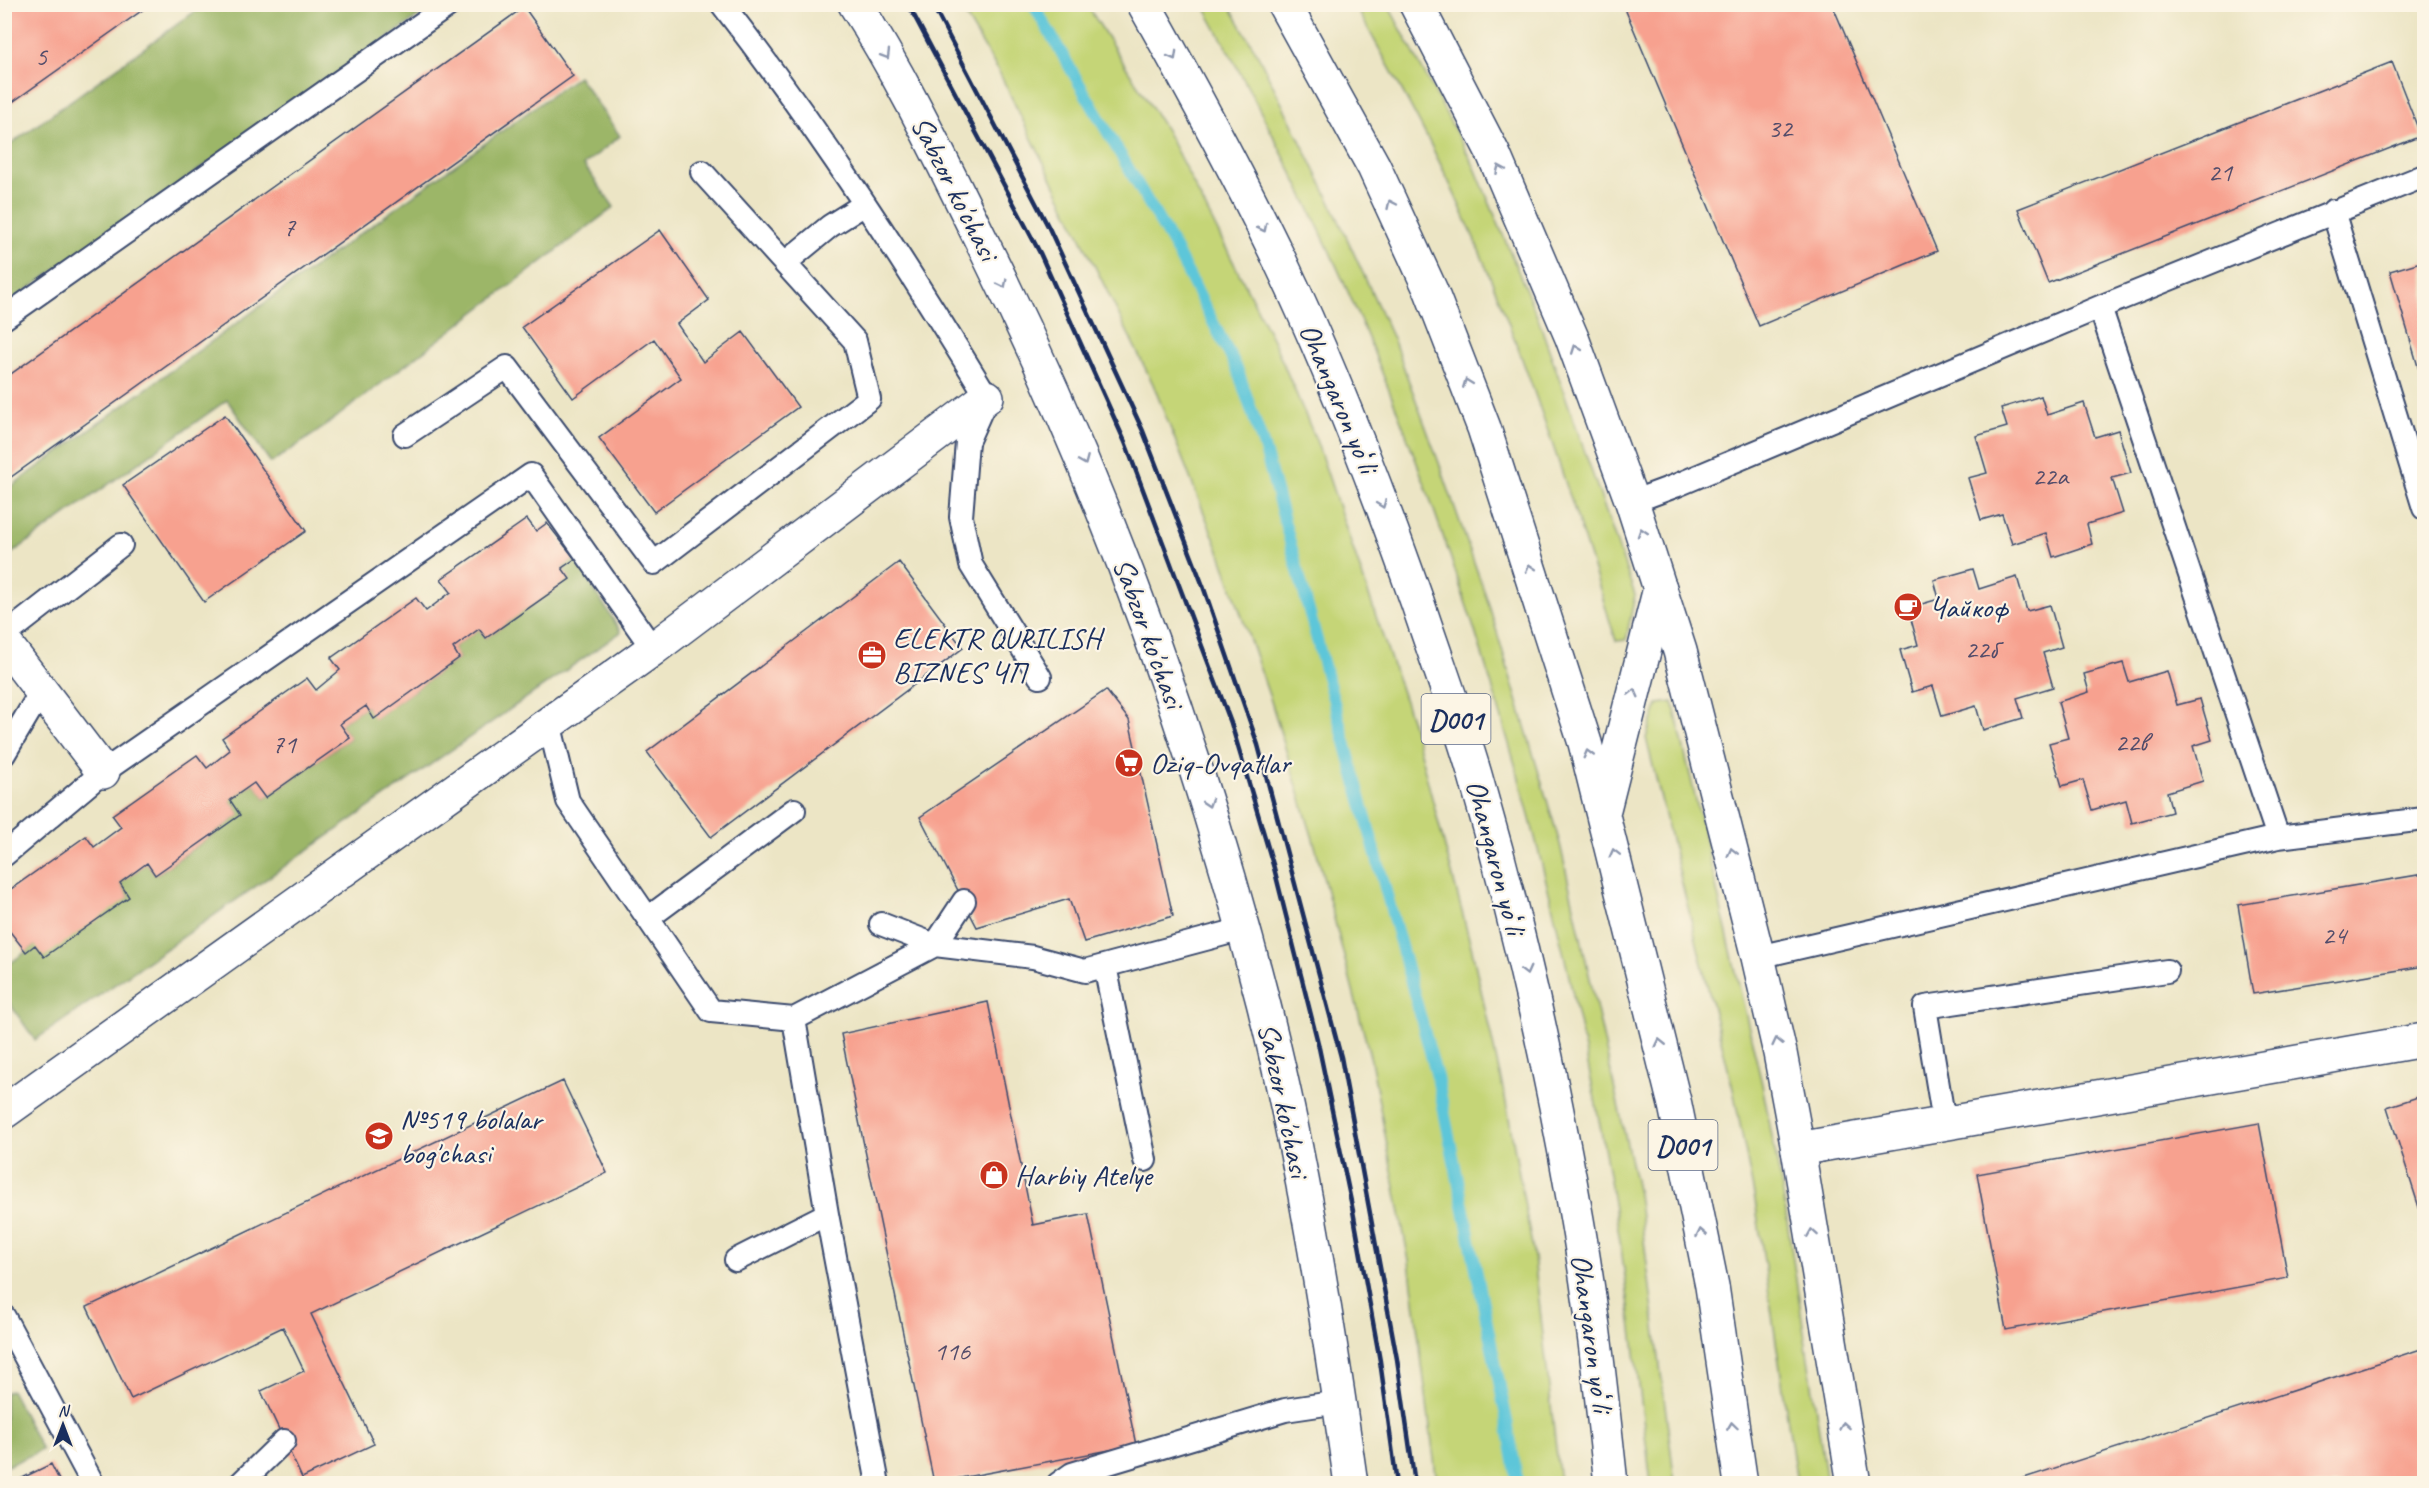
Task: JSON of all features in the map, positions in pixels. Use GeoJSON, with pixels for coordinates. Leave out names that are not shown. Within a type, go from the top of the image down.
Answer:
{"type":"FeatureCollection","features":[{"type":"Feature","properties":{"kind":"main road","name":"Sabzor ko'chasi"},"geometry":{"type":"LineString","coordinates":[[855,4],[905,87],[1057,398],[1143,608],[1210,809],[1263,1004],[1295,1146],[1328,1323],[1350,1484]]}},
{"type":"Feature","properties":{"kind":"main road","name":"Ohangaron yoʻli"},"geometry":{"type":"LineString","coordinates":[[1144,4],[1281,262],[1336,387],[1391,528],[1474,772],[1535,1007],[1557,1110],[1575,1207],[1595,1342],[1611,1484]]}},
{"type":"Feature","properties":{"kind":"main road","name":"D001"},"geometry":{"type":"LineString","coordinates":[[1284,4],[1374,167],[1435,302],[1484,428],[1533,574],[1603,810],[1675,1105],[1712,1286],[1741,1484]]}},
{"type":"Feature","properties":{"kind":"main road"},"geometry":{"type":"LineString","coordinates":[[1416,4],[1493,153],[1534,244],[1572,338],[1632,502],[1660,588],[1694,706],[1758,957],[1798,1149],[1854,1484]]}},
{"type":"Feature","properties":{"kind":"main road"},"geometry":{"type":"LineString","coordinates":[[4,1112],[653,649],[987,397]]}},
{"type":"Feature","properties":{"kind":"main road"},"geometry":{"type":"LineString","coordinates":[[1603,810],[1660,588]]}},
{"type":"Feature","properties":{"kind":"main road"},"geometry":{"type":"LineString","coordinates":[[4,642],[103,772]]}},
{"type":"Feature","properties":{"kind":"main road"},"geometry":{"type":"LineString","coordinates":[[1798,1149],[2424,1041]]}},
{"type":"Feature","properties":{"kind":"lane"},"geometry":{"type":"LineString","coordinates":[[4,318],[450,4]]}},
{"type":"Feature","properties":{"kind":"lane"},"geometry":{"type":"LineString","coordinates":[[722,4],[765,60],[865,204],[987,397],[967,442],[961,517],[971,565],[1040,677]]}},
{"type":"Feature","properties":{"kind":"lane"},"geometry":{"type":"LineString","coordinates":[[405,435],[507,368],[654,563],[869,399],[855,341],[702,172]]}},
{"type":"Feature","properties":{"kind":"lane"},"geometry":{"type":"LineString","coordinates":[[1632,502],[2333,211],[2424,176]]}},
{"type":"Feature","properties":{"kind":"lane"},"geometry":{"type":"LineString","coordinates":[[785,263],[830,226],[865,204]]}},
{"type":"Feature","properties":{"kind":"lane"},"geometry":{"type":"LineString","coordinates":[[2333,211],[2424,508]]}},
{"type":"Feature","properties":{"kind":"lane"},"geometry":{"type":"LineString","coordinates":[[2100,307],[2278,837]]}},
{"type":"Feature","properties":{"kind":"lane"},"geometry":{"type":"LineString","coordinates":[[4,855],[103,772],[531,475],[653,649]]}},
{"type":"Feature","properties":{"kind":"lane"},"geometry":{"type":"LineString","coordinates":[[4,636],[121,545]]}},
{"type":"Feature","properties":{"kind":"lane"},"geometry":{"type":"LineString","coordinates":[[4,754],[42,690]]}},
{"type":"Feature","properties":{"kind":"lane"},"geometry":{"type":"LineString","coordinates":[[549,722],[568,801],[711,1011],[794,1019],[935,945],[964,902]]}},
{"type":"Feature","properties":{"kind":"lane"},"geometry":{"type":"LineString","coordinates":[[648,918],[794,810]]}},
{"type":"Feature","properties":{"kind":"lane"},"geometry":{"type":"LineString","coordinates":[[1758,957],[2278,837],[2424,819]]}},
{"type":"Feature","properties":{"kind":"lane"},"geometry":{"type":"LineString","coordinates":[[881,924],[935,945],[1033,957],[1085,971],[1243,929]]}},
{"type":"Feature","properties":{"kind":"lane"},"geometry":{"type":"LineString","coordinates":[[1105,966],[1145,1160]]}},
{"type":"Feature","properties":{"kind":"lane"},"geometry":{"type":"LineString","coordinates":[[1944,1122],[1925,1007],[2167,971]]}},
{"type":"Feature","properties":{"kind":"lane"},"geometry":{"type":"LineString","coordinates":[[794,1019],[826,1214],[879,1484]]}},
{"type":"Feature","properties":{"kind":"lane"},"geometry":{"type":"LineString","coordinates":[[736,1260],[826,1214]]}},
{"type":"Feature","properties":{"kind":"lane"},"geometry":{"type":"LineString","coordinates":[[4,1317],[93,1484]]}},
{"type":"Feature","properties":{"kind":"lane"},"geometry":{"type":"LineString","coordinates":[[1058,1484],[1072,1474],[1241,1422],[1285,1410],[1339,1402]]}},
{"type":"Feature","properties":{"kind":"lane"},"geometry":{"type":"LineString","coordinates":[[240,1484],[284,1441]]}},
{"type":"Feature","properties":{"kind":"green space"},"geometry":{"type":"Polygon","coordinates":[[[204,5],[435,5],[5,305],[4,149],[204,5]]]}},
{"type":"Feature","properties":{"kind":"green space"},"geometry":{"type":"Polygon","coordinates":[[[959,5],[1087,5],[1166,130],[1274,342],[1316,440],[1412,722],[1472,950],[1507,1107],[1534,1257],[1560,1483],[1437,1483],[1409,1261],[1371,1060],[1316,849],[1271,701],[1221,556],[1153,384],[999,72],[959,5]]]}},
{"type":"Feature","properties":{"kind":"green space"},"geometry":{"type":"Polygon","coordinates":[[[1203,5],[1229,5],[1259,57],[1329,199],[1394,341],[1488,602],[1560,844],[1638,1194],[1675,1483],[1651,1483],[1624,1268],[1593,1090],[1545,876],[1485,664],[1415,456],[1356,310],[1294,177],[1203,5]]]}},
{"type":"Feature","properties":{"kind":"green space"},"geometry":{"type":"Polygon","coordinates":[[[1355,5],[1388,5],[1475,168],[1539,321],[1635,595],[1626,640],[1616,641],[1544,419],[1503,310],[1458,202],[1408,102],[1355,5]]]}},
{"type":"Feature","properties":{"kind":"green space"},"geometry":{"type":"Polygon","coordinates":[[[578,76],[620,136],[584,165],[614,207],[317,432],[271,463],[227,400],[5,558],[5,491],[578,76]]]}},
{"type":"Feature","properties":{"kind":"green space"},"geometry":{"type":"Polygon","coordinates":[[[575,559],[621,632],[35,1040],[5,997],[4,968],[35,945],[129,897],[120,883],[147,863],[156,875],[240,815],[230,800],[254,783],[265,798],[350,738],[340,724],[366,706],[375,718],[459,658],[453,648],[479,629],[486,638],[569,578],[562,568],[575,559]]]}},
{"type":"Feature","properties":{"kind":"green space"},"geometry":{"type":"Polygon","coordinates":[[[1673,702],[1762,1084],[1783,1194],[1827,1483],[1797,1483],[1755,1200],[1733,1089],[1646,738],[1658,704],[1673,702]]]}},
{"type":"Feature","properties":{"kind":"green space"},"geometry":{"type":"Polygon","coordinates":[[[11,1390],[42,1450],[5,1467],[5,1393],[11,1390]]]}},
{"type":"Feature","properties":{"kind":"building"},"geometry":{"type":"Polygon","coordinates":[[[4,4],[151,4],[4,108],[4,4]]]}},
{"type":"Feature","properties":{"kind":"building"},"geometry":{"type":"Polygon","coordinates":[[[1623,4],[1832,4],[1937,251],[1759,326],[1623,4]]]}},
{"type":"Feature","properties":{"kind":"building"},"geometry":{"type":"Polygon","coordinates":[[[524,7],[573,76],[4,482],[4,379],[524,7]]]}},
{"type":"Feature","properties":{"kind":"building"},"geometry":{"type":"Polygon","coordinates":[[[2392,62],[2421,136],[2048,283],[2018,209],[2392,62]]]}},
{"type":"Feature","properties":{"kind":"building"},"geometry":{"type":"Polygon","coordinates":[[[660,230],[709,300],[677,324],[703,362],[743,332],[798,407],[654,512],[599,438],[681,378],[654,339],[573,398],[522,327],[660,230]]]}},
{"type":"Feature","properties":{"kind":"building"},"geometry":{"type":"Polygon","coordinates":[[[2424,261],[2424,387],[2390,271],[2424,261]]]}},
{"type":"Feature","properties":{"kind":"building"},"geometry":{"type":"Polygon","coordinates":[[[2041,396],[2047,415],[2084,403],[2095,437],[2118,430],[2131,473],[2112,478],[2123,513],[2087,524],[2092,544],[2053,557],[2046,533],[2012,544],[2002,514],[1981,520],[1968,478],[1987,473],[1976,436],[2007,427],[2001,408],[2041,396]]]}},
{"type":"Feature","properties":{"kind":"building"},"geometry":{"type":"Polygon","coordinates":[[[225,415],[306,531],[204,602],[123,485],[225,415]]]}},
{"type":"Feature","properties":{"kind":"building"},"geometry":{"type":"Polygon","coordinates":[[[527,519],[536,531],[547,523],[575,559],[562,568],[570,579],[486,638],[479,629],[453,648],[459,658],[374,719],[366,706],[340,724],[350,738],[265,798],[254,783],[230,800],[240,815],[155,875],[147,863],[120,883],[129,897],[44,957],[35,945],[26,952],[4,924],[4,909],[8,906],[4,902],[4,894],[86,836],[94,847],[121,827],[112,815],[197,755],[207,768],[230,750],[222,738],[307,678],[316,690],[340,670],[331,658],[416,598],[426,611],[451,592],[441,579],[527,519]]]}},
{"type":"Feature","properties":{"kind":"building"},"geometry":{"type":"Polygon","coordinates":[[[899,562],[963,648],[711,837],[647,752],[899,562]]]}},
{"type":"Feature","properties":{"kind":"building"},"geometry":{"type":"Polygon","coordinates":[[[1973,569],[1979,589],[2017,577],[2027,611],[2050,605],[2062,647],[2043,653],[2053,687],[2017,698],[2023,718],[1983,730],[1976,706],[1942,716],[1933,686],[1912,692],[1900,650],[1918,645],[1908,608],[1939,599],[1934,580],[1973,569]]]}},
{"type":"Feature","properties":{"kind":"building"},"geometry":{"type":"Polygon","coordinates":[[[2123,663],[2129,682],[2167,671],[2177,705],[2200,699],[2212,740],[2193,746],[2203,781],[2167,792],[2172,812],[2132,823],[2126,800],[2092,810],[2083,780],[2062,786],[2049,743],[2068,738],[2058,702],[2089,692],[2084,674],[2123,663]]]}},
{"type":"Feature","properties":{"kind":"building"},"geometry":{"type":"Polygon","coordinates":[[[1106,690],[1129,720],[1173,916],[1084,942],[1069,899],[977,927],[920,817],[1106,690]]]}},
{"type":"Feature","properties":{"kind":"building"},"geometry":{"type":"Polygon","coordinates":[[[2424,874],[2424,966],[2253,994],[2238,905],[2424,874]]]}},
{"type":"Feature","properties":{"kind":"building"},"geometry":{"type":"Polygon","coordinates":[[[988,1002],[1033,1225],[1088,1214],[1136,1445],[934,1483],[841,1034],[988,1002]]]}},
{"type":"Feature","properties":{"kind":"building"},"geometry":{"type":"Polygon","coordinates":[[[563,1081],[607,1173],[311,1314],[374,1444],[302,1478],[261,1391],[304,1371],[283,1327],[131,1399],[87,1307],[563,1081]]]}},
{"type":"Feature","properties":{"kind":"building"},"geometry":{"type":"Polygon","coordinates":[[[2424,1095],[2424,1223],[2387,1107],[2424,1095]]]}},
{"type":"Feature","properties":{"kind":"building"},"geometry":{"type":"Polygon","coordinates":[[[2259,1123],[2288,1278],[2006,1330],[1977,1174],[2259,1123]]]}},
{"type":"Feature","properties":{"kind":"building"},"geometry":{"type":"Polygon","coordinates":[[[2424,1348],[2424,1484],[2009,1484],[2018,1480],[2424,1348]]]}},
{"type":"Feature","properties":{"kind":"building"},"geometry":{"type":"Polygon","coordinates":[[[51,1464],[61,1484],[10,1484],[51,1464]]]}},
{"type":"Feature","properties":{"kind":"waterway"},"geometry":{"type":"LineString","coordinates":[[1033,4],[1176,250],[1238,371],[1264,447],[1437,1077],[1518,1484]]}},
{"type":"Feature","properties":{"kind":"railway"},"geometry":{"type":"LineString","coordinates":[[908,4],[1040,253],[1125,442],[1231,723],[1274,868],[1318,1043],[1353,1211],[1380,1361],[1397,1484]]}},
{"type":"Feature","properties":{"kind":"railway"},"geometry":{"type":"LineString","coordinates":[[932,4],[1049,228],[1143,431],[1203,586],[1258,745],[1341,1057],[1397,1359],[1415,1484]]}},
{"type":"Feature","properties":{"kind":"place","name":"Чайкоф"},"geometry":{"type":"Point","coordinates":[1908,607]}},
{"type":"Feature","properties":{"kind":"place","name":"ELEKTR QURILISH BIZNES ЧП"},"geometry":{"type":"Point","coordinates":[872,655]}},
{"type":"Feature","properties":{"kind":"place","name":"Oziq-Ovqatlar"},"geometry":{"type":"Point","coordinates":[1129,763]}},
{"type":"Feature","properties":{"kind":"place","name":"№519 bolalar bog'chasi"},"geometry":{"type":"Point","coordinates":[379,1136]}},
{"type":"Feature","properties":{"kind":"place","name":"Harbiy Atelye"},"geometry":{"type":"Point","coordinates":[994,1175]}}]}
